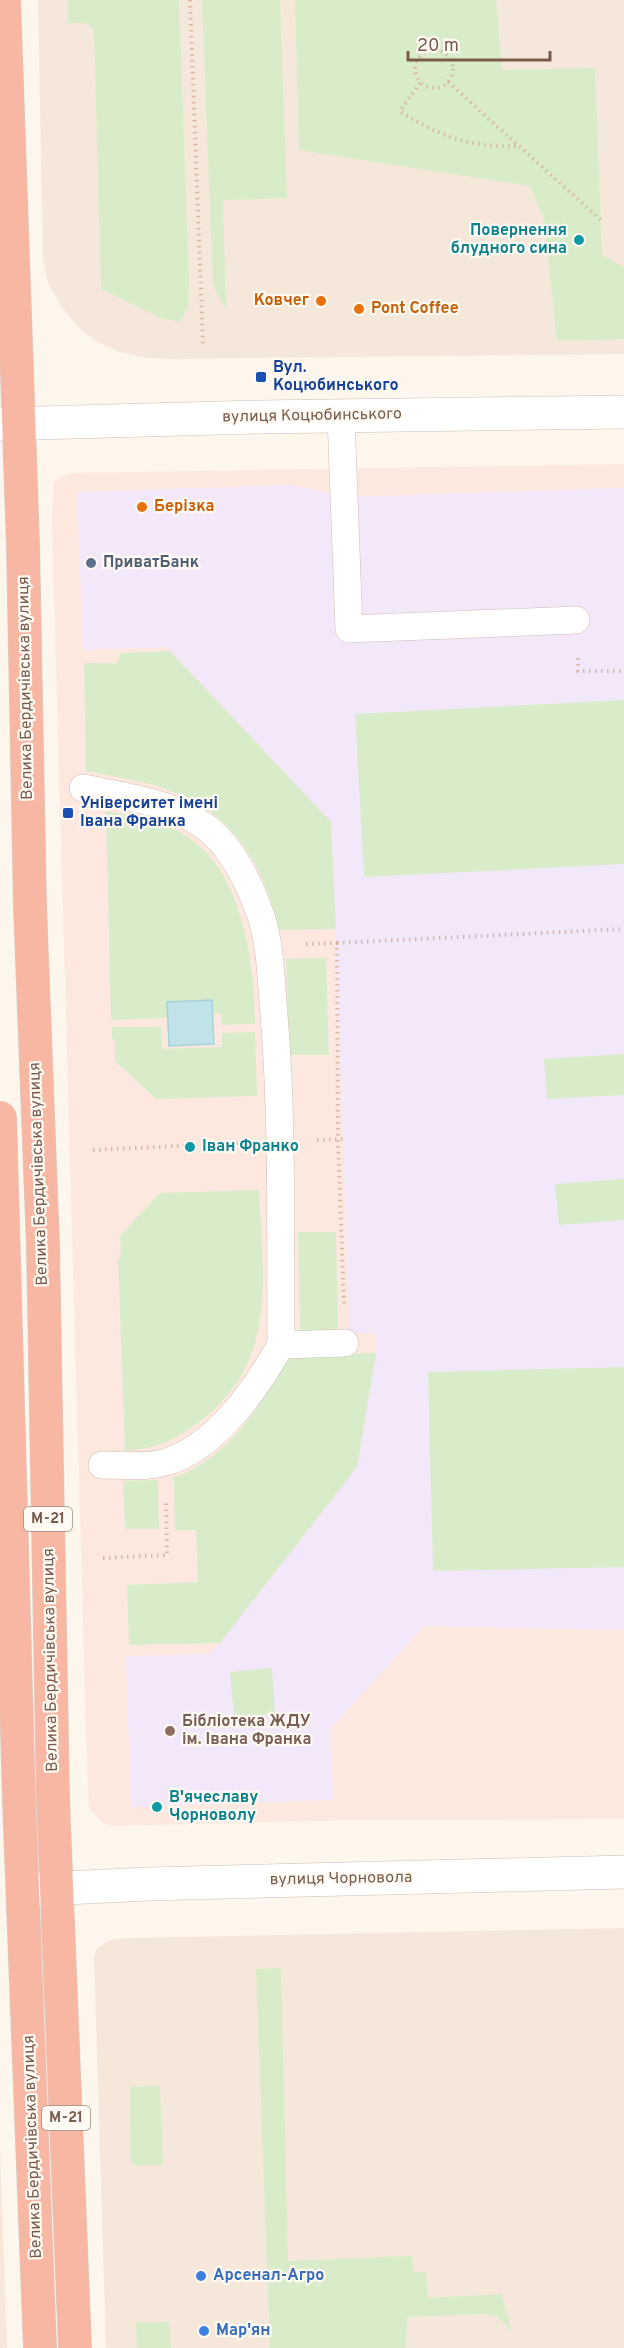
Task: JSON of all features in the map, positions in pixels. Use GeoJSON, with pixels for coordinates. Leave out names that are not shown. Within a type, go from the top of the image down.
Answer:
{"type":"FeatureCollection","features":[{"type":"Feature","properties":{"kind":"highway","name":"Велика Бердичівська вулиця"},"geometry":{"type":"LineString","coordinates":[[4,0],[9,424],[42,1246],[53,1799],[75,2348]]}},
{"type":"Feature","properties":{"kind":"highway","name":"Велика Бердичівська вулиця"},"geometry":{"type":"LineString","coordinates":[[0,1118],[5,1447],[24,1890],[39,2348]]}},
{"type":"Feature","properties":{"kind":"street","name":"вулиця Коцюбинського"},"geometry":{"type":"LineString","coordinates":[[9,424],[624,412]]}},
{"type":"Feature","properties":{"kind":"street","name":"вулиця Чорновола"},"geometry":{"type":"LineString","coordinates":[[24,1890],[148,1884],[624,1872]]}},
{"type":"Feature","properties":{"kind":"lane"},"geometry":{"type":"LineString","coordinates":[[341,416],[349,629],[576,620]]}},
{"type":"Feature","properties":{"kind":"lane"},"geometry":{"type":"LineString","coordinates":[[83,788],[171,808],[208,829],[222,843],[235,861],[261,916],[268,945],[276,1050],[282,1346],[237,1410],[197,1446],[165,1463],[102,1465]]}},
{"type":"Feature","properties":{"kind":"lane"},"geometry":{"type":"LineString","coordinates":[[282,1346],[345,1343]]}},
{"type":"Feature","properties":{"kind":"path"},"geometry":{"type":"LineString","coordinates":[[190,0],[203,345]]}},
{"type":"Feature","properties":{"kind":"path"},"geometry":{"type":"LineString","coordinates":[[434,51],[446,54],[452,64],[452,76],[448,82],[438,88],[431,88],[420,83],[416,78],[415,65],[422,54],[434,51]]}},
{"type":"Feature","properties":{"kind":"path"},"geometry":{"type":"LineString","coordinates":[[448,82],[601,220]]}},
{"type":"Feature","properties":{"kind":"path"},"geometry":{"type":"LineString","coordinates":[[420,83],[400,111],[422,127],[472,144],[499,147],[519,146]]}},
{"type":"Feature","properties":{"kind":"path"},"geometry":{"type":"LineString","coordinates":[[268,945],[624,929]]}},
{"type":"Feature","properties":{"kind":"path"},"geometry":{"type":"LineString","coordinates":[[337,943],[345,1343]]}},
{"type":"Feature","properties":{"kind":"path"},"geometry":{"type":"LineString","coordinates":[[93,1150],[341,1139]]}},
{"type":"Feature","properties":{"kind":"path"},"geometry":{"type":"LineString","coordinates":[[103,1558],[167,1555],[165,1463]]}},
{"type":"Feature","properties":{"kind":"shaded area"},"geometry":{"type":"Polygon","coordinates":[[[38,0],[624,0],[624,354],[172,359],[146,358],[119,352],[96,341],[81,330],[63,309],[48,283],[43,259],[38,0]]]}},
{"type":"Feature","properties":{"kind":"shaded area"},"geometry":{"type":"Polygon","coordinates":[[[624,464],[624,1819],[352,1820],[114,1826],[106,1824],[99,1820],[89,1808],[87,1761],[52,521],[54,482],[68,473],[624,464]]]}},
{"type":"Feature","properties":{"kind":"shaded area"},"geometry":{"type":"Polygon","coordinates":[[[292,485],[345,497],[624,488],[624,1630],[424,1626],[330,1729],[333,1800],[131,1807],[126,1656],[209,1654],[220,1643],[357,1467],[376,1353],[375,1333],[350,1333],[331,822],[167,647],[83,650],[77,492],[292,485]]]}},
{"type":"Feature","properties":{"kind":"shaded area"},"geometry":{"type":"Polygon","coordinates":[[[624,1928],[624,2348],[106,2348],[94,1956],[97,1948],[110,1940],[126,1938],[624,1928]]]}},
{"type":"Feature","properties":{"kind":"shaded area"},"geometry":{"type":"Polygon","coordinates":[[[0,2148],[7,2348],[0,2348],[0,2148]]]}},
{"type":"Feature","properties":{"kind":"green space"},"geometry":{"type":"Polygon","coordinates":[[[68,0],[179,0],[189,283],[188,307],[180,322],[161,318],[101,289],[94,30],[86,24],[68,23],[68,0]]]}},
{"type":"Feature","properties":{"kind":"green space"},"geometry":{"type":"Polygon","coordinates":[[[202,0],[280,0],[287,198],[223,200],[226,310],[213,285],[202,0]]]}},
{"type":"Feature","properties":{"kind":"green space"},"geometry":{"type":"Polygon","coordinates":[[[295,0],[496,0],[502,70],[595,68],[602,255],[624,267],[624,339],[557,341],[544,219],[530,186],[299,150],[295,0]]]}},
{"type":"Feature","properties":{"kind":"green space"},"geometry":{"type":"Polygon","coordinates":[[[170,651],[331,822],[336,929],[278,930],[266,887],[245,848],[215,816],[197,803],[154,785],[86,771],[84,663],[117,663],[121,653],[170,651]]]}},
{"type":"Feature","properties":{"kind":"green space"},"geometry":{"type":"Polygon","coordinates":[[[624,700],[624,864],[364,877],[355,714],[624,700]]]}},
{"type":"Feature","properties":{"kind":"green space"},"geometry":{"type":"Polygon","coordinates":[[[106,811],[151,821],[182,834],[209,856],[223,876],[243,924],[249,950],[255,1024],[222,1025],[221,1013],[214,1014],[212,1000],[167,1002],[167,1018],[111,1020],[106,811]]]}},
{"type":"Feature","properties":{"kind":"green space"},"geometry":{"type":"Polygon","coordinates":[[[326,958],[329,1055],[289,1055],[286,959],[326,958]]]}},
{"type":"Feature","properties":{"kind":"green space"},"geometry":{"type":"Polygon","coordinates":[[[112,1027],[161,1027],[162,1049],[222,1047],[222,1033],[255,1032],[257,1096],[156,1099],[115,1061],[115,1040],[112,1039],[112,1027]]]}},
{"type":"Feature","properties":{"kind":"green space"},"geometry":{"type":"Polygon","coordinates":[[[624,1054],[624,1095],[547,1099],[544,1059],[624,1054]]]}},
{"type":"Feature","properties":{"kind":"green space"},"geometry":{"type":"Polygon","coordinates":[[[624,1179],[624,1220],[559,1225],[555,1184],[624,1179]]]}},
{"type":"Feature","properties":{"kind":"green space"},"geometry":{"type":"Polygon","coordinates":[[[259,1190],[263,1286],[254,1345],[243,1373],[225,1399],[190,1429],[156,1446],[125,1451],[118,1258],[121,1257],[120,1236],[160,1193],[259,1190]]]}},
{"type":"Feature","properties":{"kind":"green space"},"geometry":{"type":"Polygon","coordinates":[[[298,1232],[336,1232],[338,1333],[300,1334],[298,1232]]]}},
{"type":"Feature","properties":{"kind":"green space"},"geometry":{"type":"Polygon","coordinates":[[[376,1353],[357,1467],[220,1643],[129,1645],[127,1585],[198,1582],[196,1530],[175,1530],[174,1477],[210,1458],[242,1428],[267,1392],[285,1356],[376,1353]]]}},
{"type":"Feature","properties":{"kind":"green space"},"geometry":{"type":"Polygon","coordinates":[[[624,1367],[624,1567],[433,1571],[428,1372],[624,1367]]]}},
{"type":"Feature","properties":{"kind":"green space"},"geometry":{"type":"Polygon","coordinates":[[[158,1480],[159,1529],[125,1529],[123,1481],[158,1480]]]}},
{"type":"Feature","properties":{"kind":"green space"},"geometry":{"type":"Polygon","coordinates":[[[272,1668],[275,1714],[234,1717],[230,1672],[272,1668]]]}},
{"type":"Feature","properties":{"kind":"green space"},"geometry":{"type":"Polygon","coordinates":[[[281,1968],[288,2261],[412,2256],[414,2272],[426,2272],[428,2298],[501,2294],[512,2332],[497,2316],[483,2314],[407,2317],[406,2348],[270,2348],[256,1969],[281,1968]]]}},
{"type":"Feature","properties":{"kind":"green space"},"geometry":{"type":"Polygon","coordinates":[[[160,2086],[163,2165],[131,2165],[130,2087],[160,2086]]]}},
{"type":"Feature","properties":{"kind":"green space"},"geometry":{"type":"Polygon","coordinates":[[[169,2322],[171,2348],[137,2348],[136,2323],[169,2322]]]}},
{"type":"Feature","properties":{"kind":"water"},"geometry":{"type":"Polygon","coordinates":[[[212,1000],[214,1044],[169,1046],[167,1002],[212,1000]]]}},
{"type":"Feature","properties":{"kind":"place","name":"Повернення блудного сина"},"geometry":{"type":"Point","coordinates":[579,240]}},
{"type":"Feature","properties":{"kind":"place","name":"Ковчег"},"geometry":{"type":"Point","coordinates":[321,301]}},
{"type":"Feature","properties":{"kind":"place","name":"Pont Coffee"},"geometry":{"type":"Point","coordinates":[359,309]}},
{"type":"Feature","properties":{"kind":"place","name":"Вул. Коцюбинського"},"geometry":{"type":"Point","coordinates":[261,377]}},
{"type":"Feature","properties":{"kind":"place","name":"Берізка"},"geometry":{"type":"Point","coordinates":[142,507]}},
{"type":"Feature","properties":{"kind":"place","name":"ПриватБанк"},"geometry":{"type":"Point","coordinates":[91,563]}},
{"type":"Feature","properties":{"kind":"place","name":"Університет імені Івана Франка"},"geometry":{"type":"Point","coordinates":[68,813]}},
{"type":"Feature","properties":{"kind":"place","name":"Іван Франко"},"geometry":{"type":"Point","coordinates":[190,1147]}},
{"type":"Feature","properties":{"kind":"place","name":"Бібліотека ЖДУ ім. Івана Франка"},"geometry":{"type":"Point","coordinates":[170,1731]}},
{"type":"Feature","properties":{"kind":"place","name":"В'ячеславу Чорноволу"},"geometry":{"type":"Point","coordinates":[157,1807]}},
{"type":"Feature","properties":{"kind":"place","name":"Арсенал-Агро"},"geometry":{"type":"Point","coordinates":[201,2276]}},
{"type":"Feature","properties":{"kind":"place","name":"Мар'ян"},"geometry":{"type":"Point","coordinates":[204,2331]}}]}
